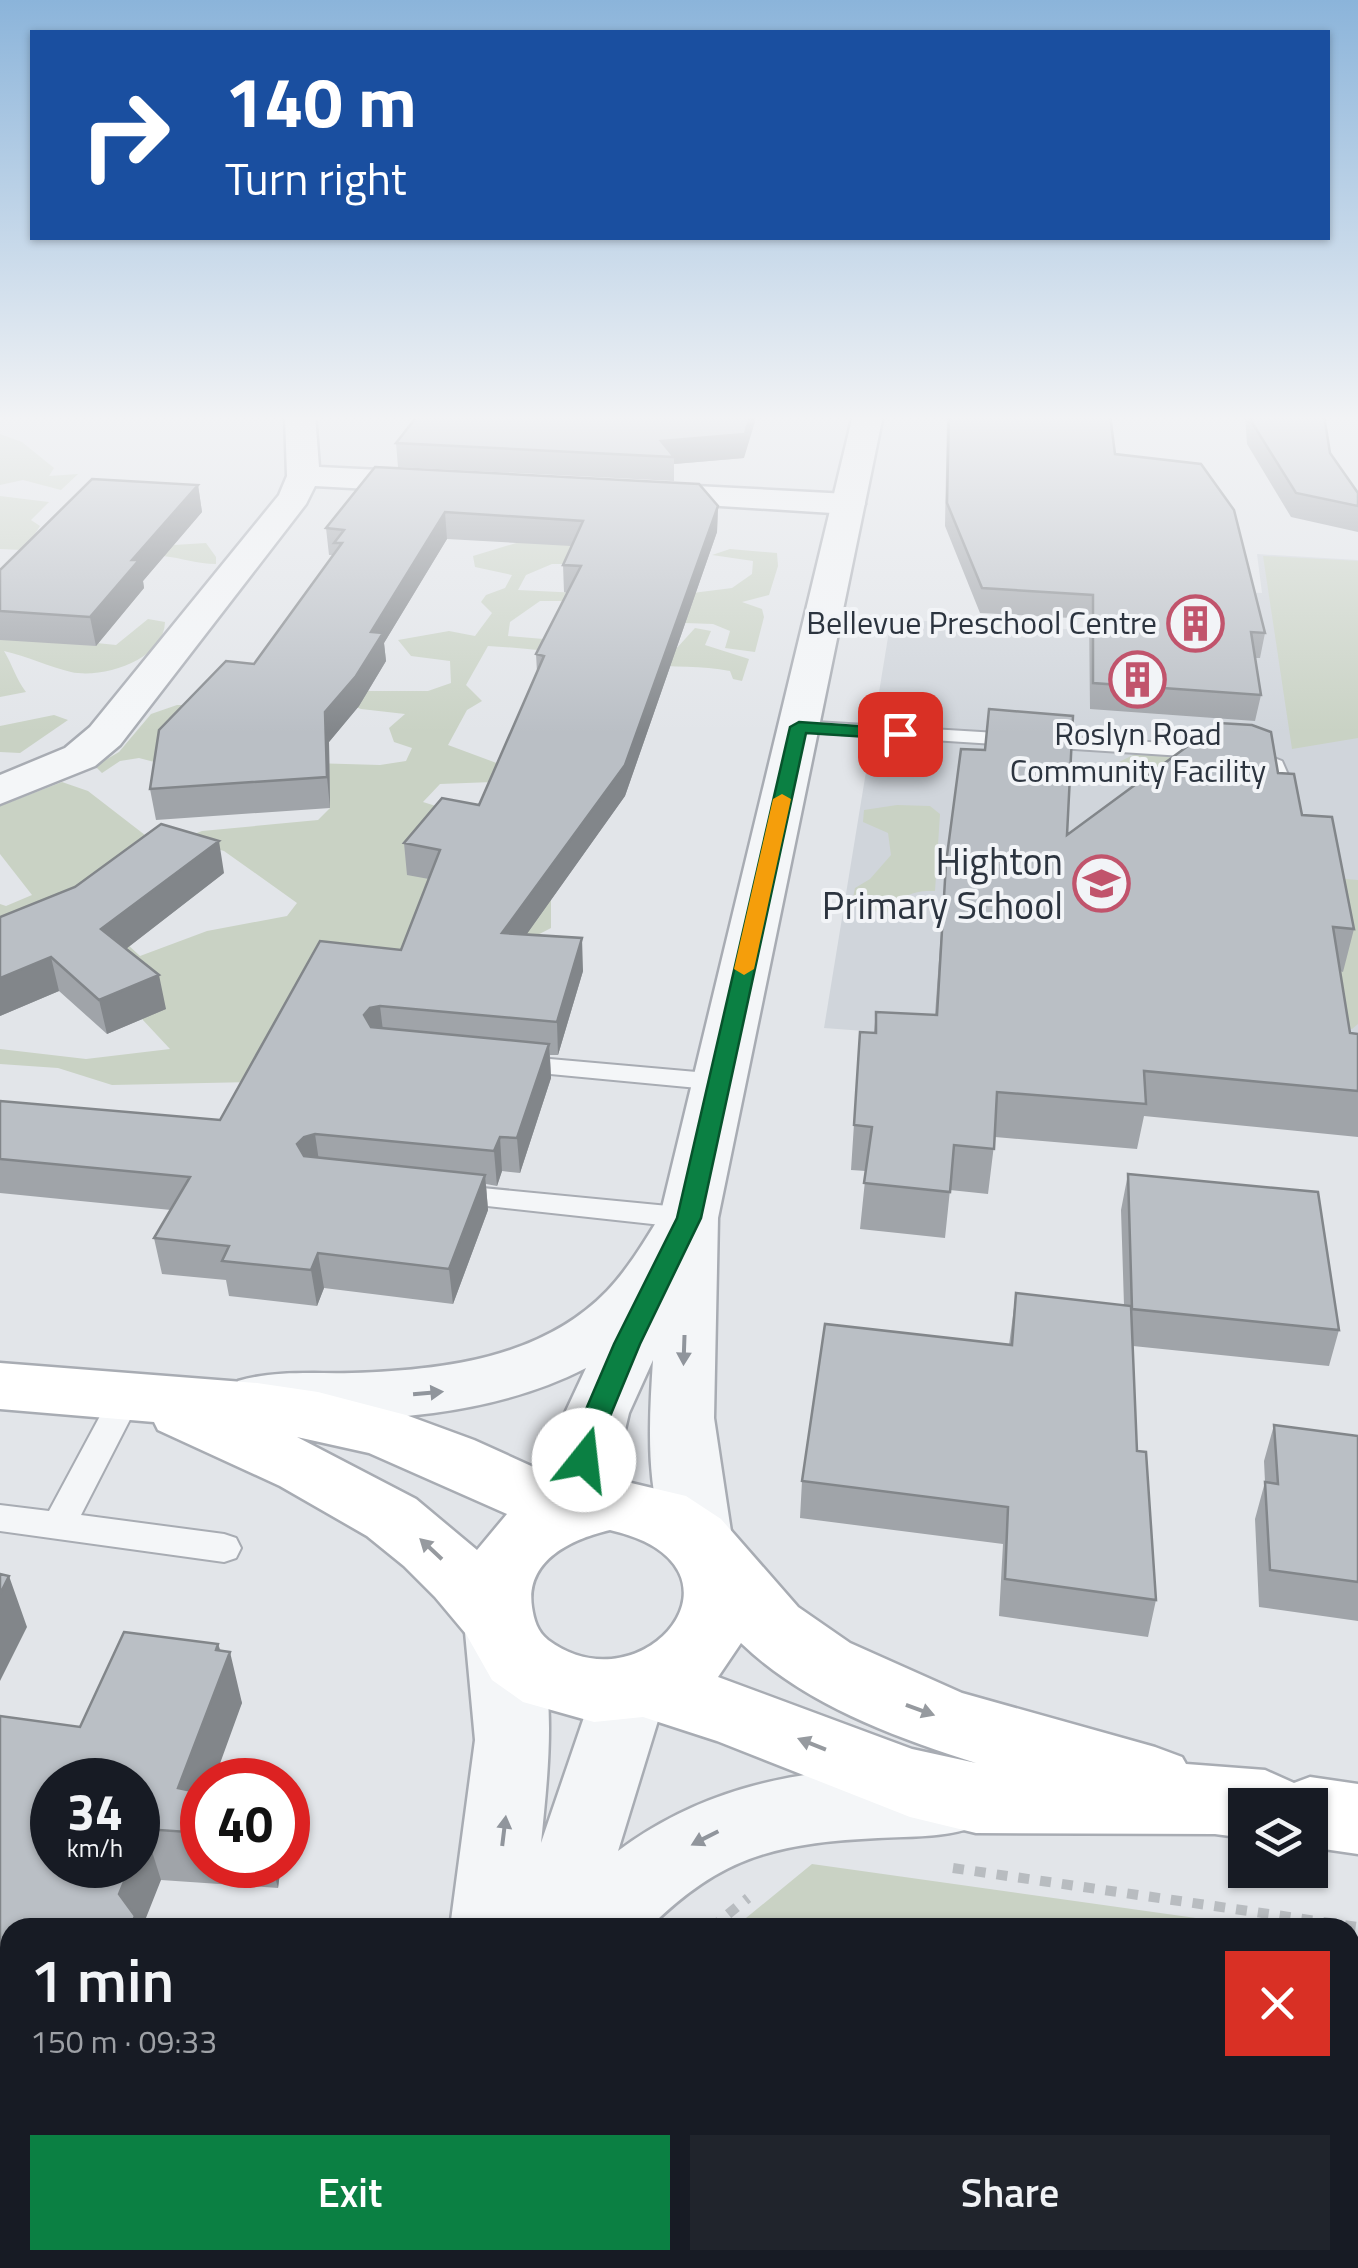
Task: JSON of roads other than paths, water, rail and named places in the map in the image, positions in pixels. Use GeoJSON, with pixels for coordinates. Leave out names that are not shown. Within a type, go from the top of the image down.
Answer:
{"type":"FeatureCollection","features":[{"type":"Feature","properties":{"kind":"main road"},"geometry":{"type":"LineString","coordinates":[[0,1386],[289,1410],[383,1432],[569,1511]]}},
{"type":"Feature","properties":{"kind":"main road"},"geometry":{"type":"LineString","coordinates":[[140,1400],[326,1482],[392,1519],[440,1557],[499,1626],[516,1654],[552,1680],[598,1690],[636,1686],[687,1662],[714,1627],[722,1586],[702,1543]]}},
{"type":"Feature","properties":{"kind":"main road"},"geometry":{"type":"LineString","coordinates":[[499,1626],[495,1584],[511,1550],[541,1524],[569,1511],[610,1504],[646,1509],[680,1524],[702,1543],[745,1600],[781,1636],[864,1686],[966,1726],[1228,1799]]}},
{"type":"Feature","properties":{"kind":"main road"},"geometry":{"type":"LineString","coordinates":[[636,1686],[732,1714],[910,1782],[976,1798],[1228,1802]]}},
{"type":"Feature","properties":{"kind":"main road"},"geometry":{"type":"LineString","coordinates":[[1328,1814],[1358,1818]]}},
{"type":"Feature","properties":{"kind":"street"},"geometry":{"type":"LineString","coordinates":[[0,791],[80,757],[105,736],[274,521]]}},
{"type":"Feature","properties":{"kind":"street"},"geometry":{"type":"LineString","coordinates":[[702,1543],[686,1475],[682,1418],[689,1218],[844,521]]}},
{"type":"Feature","properties":{"kind":"street"},"geometry":{"type":"LineString","coordinates":[[140,1400],[412,1394],[486,1384],[523,1373],[569,1352],[618,1316],[689,1218]]}},
{"type":"Feature","properties":{"kind":"street"},"geometry":{"type":"LineString","coordinates":[[569,1511],[602,1403],[689,1218]]}},
{"type":"Feature","properties":{"kind":"street"},"geometry":{"type":"LineString","coordinates":[[492,1918],[513,1740],[499,1626]]}},
{"type":"Feature","properties":{"kind":"street"},"geometry":{"type":"LineString","coordinates":[[556,1918],[636,1686]]}},
{"type":"Feature","properties":{"kind":"street"},"geometry":{"type":"LineString","coordinates":[[603,1918],[672,1856],[747,1818],[837,1804],[1007,1800]]}},
{"type":"Feature","properties":{"kind":"lane"},"geometry":{"type":"LineString","coordinates":[[799,727],[1248,754],[1275,765],[1285,793]]}},
{"type":"Feature","properties":{"kind":"lane"},"geometry":{"type":"LineString","coordinates":[[480,1060],[719,1082]]}},
{"type":"Feature","properties":{"kind":"lane"},"geometry":{"type":"LineString","coordinates":[[419,1191],[689,1218]]}},
{"type":"Feature","properties":{"kind":"lane"},"geometry":{"type":"LineString","coordinates":[[58,1526],[140,1400]]}},
{"type":"Feature","properties":{"kind":"lane"},"geometry":{"type":"LineString","coordinates":[[0,1518],[224,1548]]}},
{"type":"Feature","properties":{"kind":"place","name":"Bellevue Preschool Centre"},"geometry":{"type":"Point","coordinates":[1196,623]}},
{"type":"Feature","properties":{"kind":"place","name":"Roslyn Road Community Facility"},"geometry":{"type":"Point","coordinates":[1138,680]}},
{"type":"Feature","properties":{"kind":"place","name":"Highton Primary School"},"geometry":{"type":"Point","coordinates":[1102,884]}}]}
